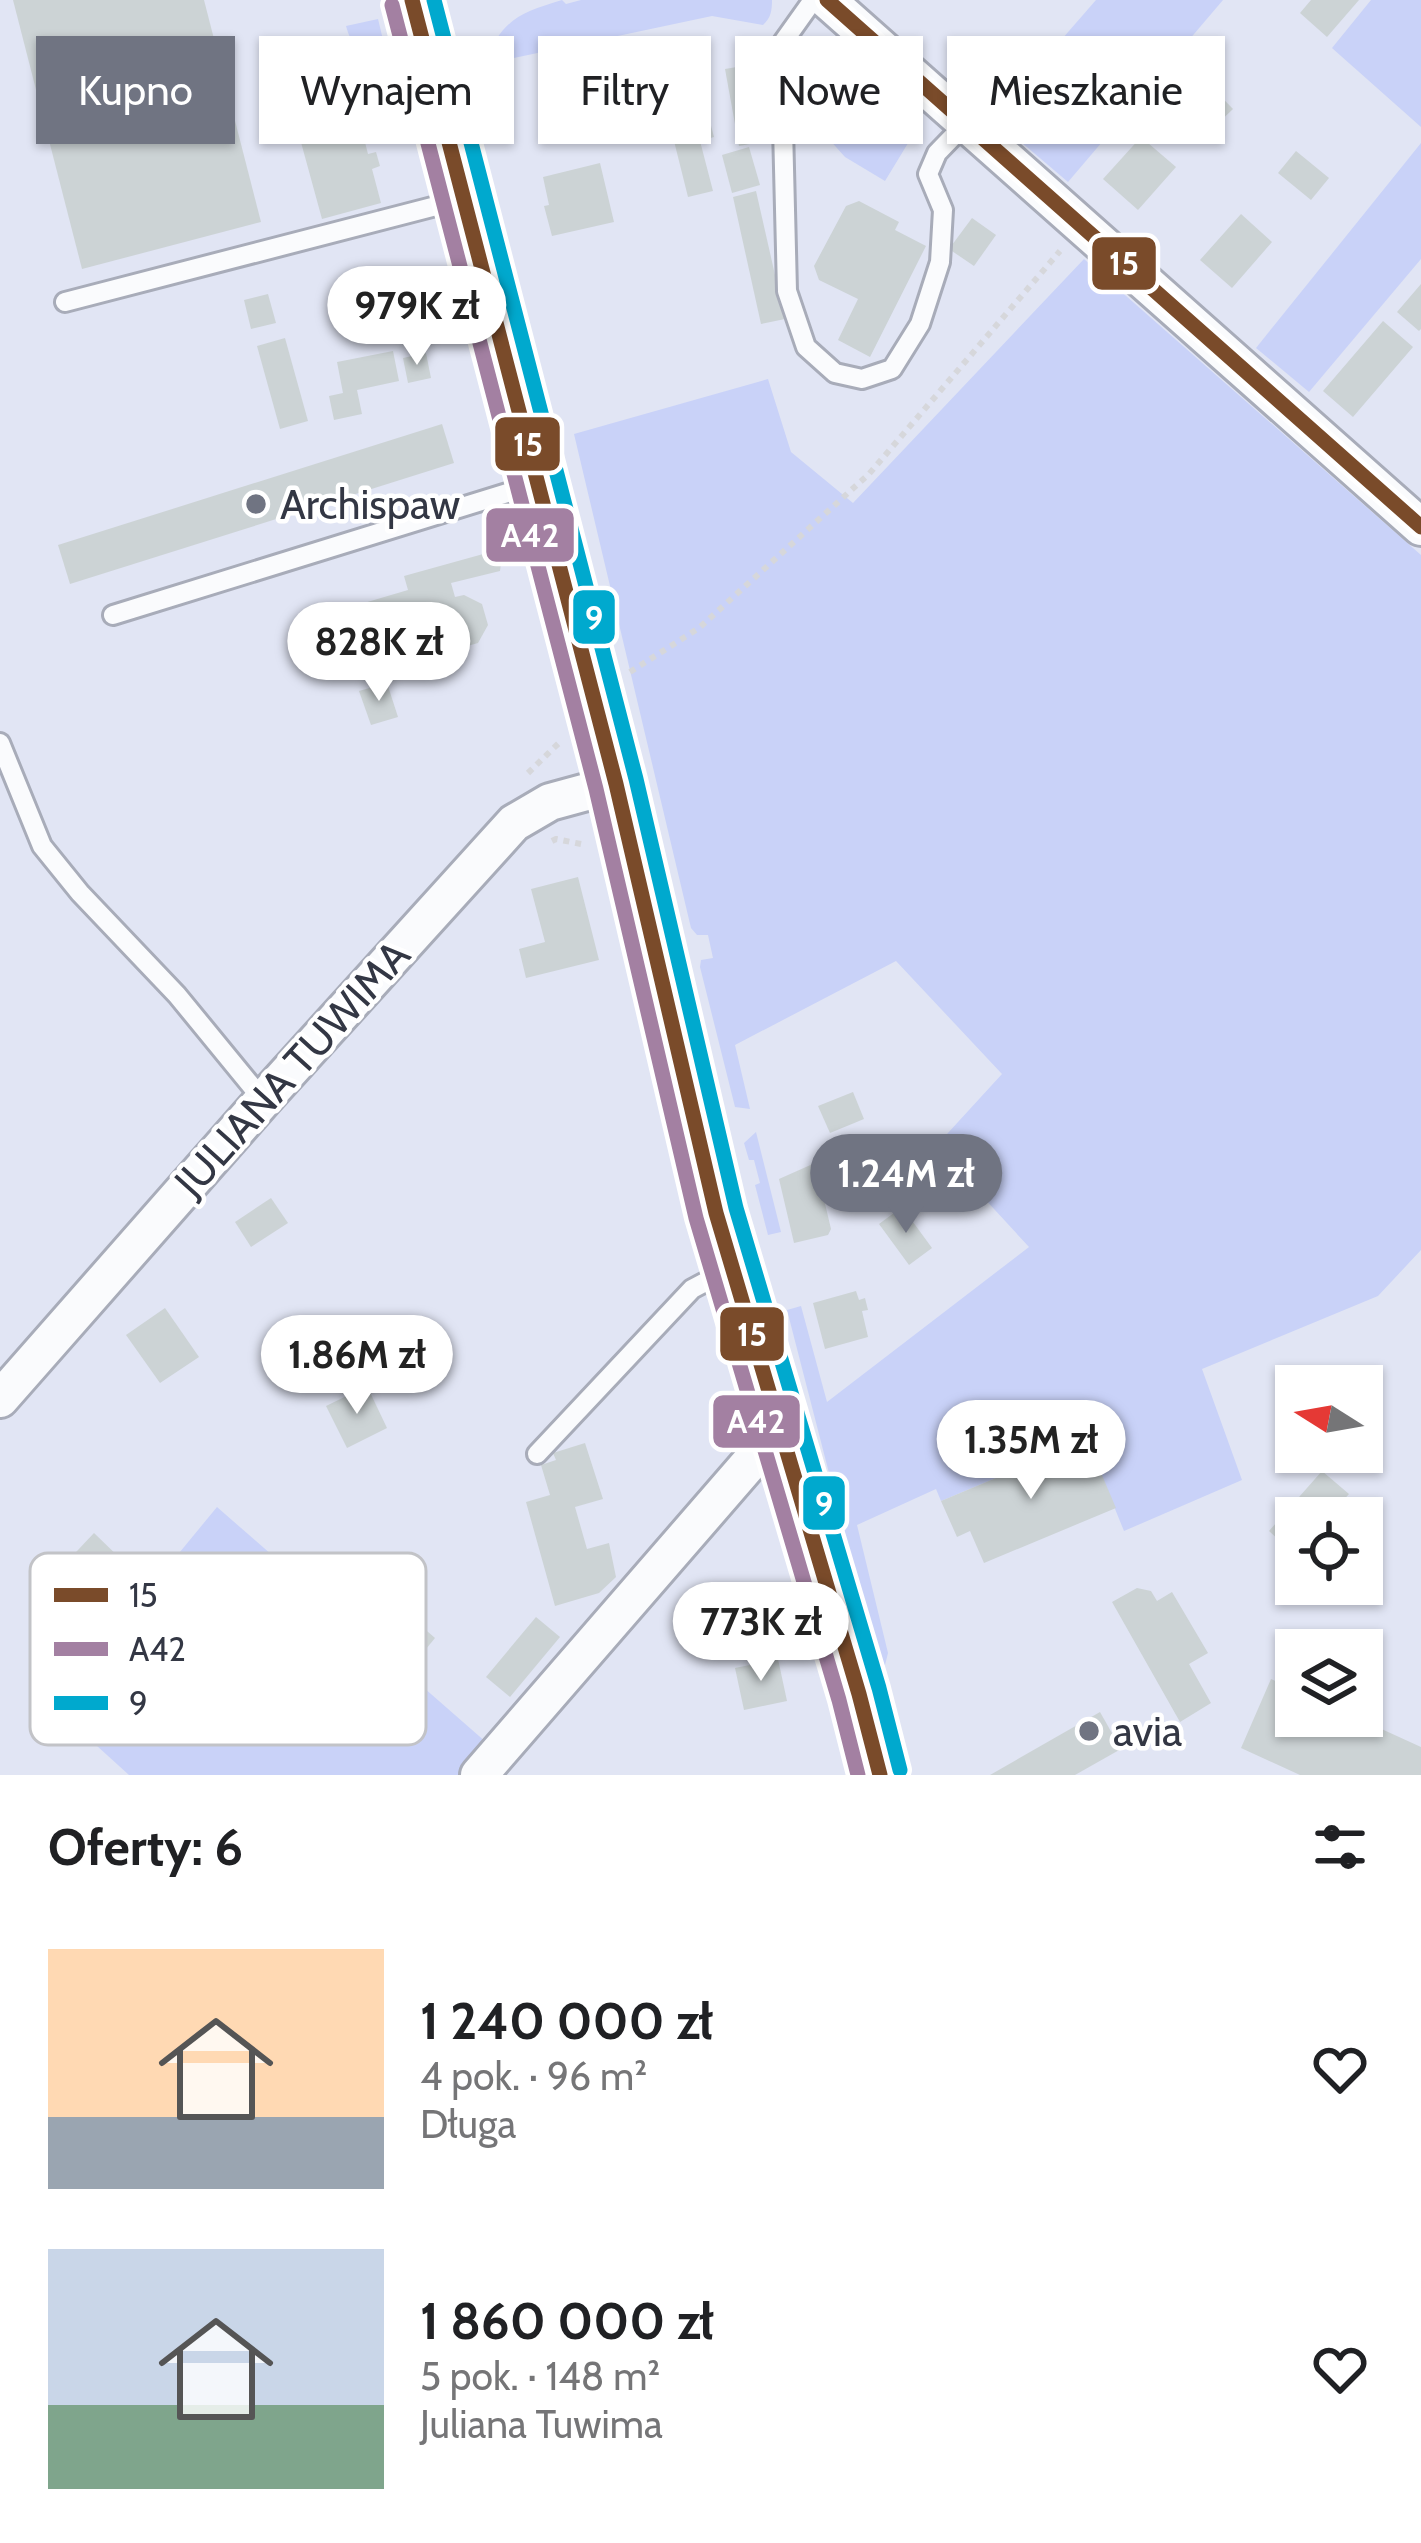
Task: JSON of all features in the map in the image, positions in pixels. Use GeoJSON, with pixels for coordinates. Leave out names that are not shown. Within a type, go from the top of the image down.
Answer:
{"type":"FeatureCollection","features":[{"type":"Feature","properties":{"kind":"main road"},"geometry":{"type":"LineString","coordinates":[[412,0],[616,784],[731,1268],[880,1775]]}},
{"type":"Feature","properties":{"kind":"street"},"geometry":{"type":"LineString","coordinates":[[827,0],[947,106]]}},
{"type":"Feature","properties":{"kind":"street"},"geometry":{"type":"LineString","coordinates":[[990,144],[1421,527]]}},
{"type":"Feature","properties":{"kind":"street","name":"JULIANA TUWIMA"},"geometry":{"type":"LineString","coordinates":[[0,1399],[514,823],[550,802],[616,784]]}},
{"type":"Feature","properties":{"kind":"street"},"geometry":{"type":"LineString","coordinates":[[478,1775],[753,1459],[786,1446]]}},
{"type":"Feature","properties":{"kind":"lane"},"geometry":{"type":"LineString","coordinates":[[814,0],[782,45],[787,291],[806,346],[835,373],[862,379],[892,369],[920,324],[940,262],[943,210],[928,174],[947,143]]}},
{"type":"Feature","properties":{"kind":"lane"},"geometry":{"type":"LineString","coordinates":[[65,302],[436,206],[464,203]]}},
{"type":"Feature","properties":{"kind":"lane"},"geometry":{"type":"LineString","coordinates":[[113,615],[537,483]]}},
{"type":"Feature","properties":{"kind":"lane"},"geometry":{"type":"LineString","coordinates":[[0,743],[42,846],[177,995],[262,1100]]}},
{"type":"Feature","properties":{"kind":"lane"},"geometry":{"type":"LineString","coordinates":[[537,1454],[692,1289],[731,1268]]}},
{"type":"Feature","properties":{"kind":"path"},"geometry":{"type":"LineString","coordinates":[[618,680],[699,628],[869,474],[1082,226]]}},
{"type":"Feature","properties":{"kind":"path"},"geometry":{"type":"LineString","coordinates":[[522,778],[563,740],[567,724]]}},
{"type":"Feature","properties":{"kind":"path"},"geometry":{"type":"LineString","coordinates":[[543,845],[556,839],[592,849]]}},
{"type":"Feature","properties":{"kind":"shaded area"},"geometry":{"type":"Polygon","coordinates":[[[562,0],[566,4],[581,0],[772,0],[763,25],[712,16],[617,36],[538,36],[538,53],[514,58],[514,36],[499,36],[513,20],[562,0]]]}},
{"type":"Feature","properties":{"kind":"shaded area"},"geometry":{"type":"Polygon","coordinates":[[[1096,0],[1223,0],[1192,36],[1065,36],[1096,0]]]}},
{"type":"Feature","properties":{"kind":"shaded area"},"geometry":{"type":"Polygon","coordinates":[[[1371,0],[1421,0],[1421,127],[1332,48],[1371,0]]]}},
{"type":"Feature","properties":{"kind":"shaded area"},"geometry":{"type":"Polygon","coordinates":[[[378,19],[382,36],[350,36],[346,26],[378,19]]]}},
{"type":"Feature","properties":{"kind":"shaded area"},"geometry":{"type":"Polygon","coordinates":[[[1421,143],[1421,259],[1309,392],[1256,348],[1421,143]]]}},
{"type":"Feature","properties":{"kind":"shaded area"},"geometry":{"type":"Polygon","coordinates":[[[833,144],[907,144],[885,181],[845,157],[833,144]]]}},
{"type":"Feature","properties":{"kind":"shaded area"},"geometry":{"type":"Polygon","coordinates":[[[1023,144],[1100,144],[1068,182],[1023,144]]]}},
{"type":"Feature","properties":{"kind":"shaded area"},"geometry":{"type":"Polygon","coordinates":[[[1084,259],[1421,555],[1421,1250],[1378,1296],[1202,1369],[1242,1480],[1124,1531],[1087,1440],[941,1501],[936,1489],[857,1525],[888,1653],[885,1665],[879,1667],[787,1310],[801,1306],[827,1402],[1029,1247],[936,1146],[1002,1074],[896,961],[735,1045],[750,1109],[735,1107],[700,967],[701,960],[713,958],[708,935],[697,935],[691,928],[574,434],[768,379],[791,452],[853,503],[1084,259]]]}},
{"type":"Feature","properties":{"kind":"shaded area"},"geometry":{"type":"Polygon","coordinates":[[[756,1132],[781,1232],[768,1235],[755,1185],[760,1183],[754,1160],[749,1160],[744,1143],[756,1132]]]}},
{"type":"Feature","properties":{"kind":"shaded area"},"geometry":{"type":"Polygon","coordinates":[[[217,1507],[270,1553],[179,1553],[217,1507]]]}},
{"type":"Feature","properties":{"kind":"shaded area"},"geometry":{"type":"Polygon","coordinates":[[[426,1690],[487,1743],[460,1775],[129,1775],[96,1745],[426,1745],[426,1690]]]}},
{"type":"Feature","properties":{"kind":"building"},"geometry":{"type":"Polygon","coordinates":[[[13,0],[204,0],[213,36],[36,36],[36,90],[13,0]]]}},
{"type":"Feature","properties":{"kind":"building"},"geometry":{"type":"Polygon","coordinates":[[[1311,0],[1359,0],[1327,37],[1300,13],[1311,0]]]}},
{"type":"Feature","properties":{"kind":"building"},"geometry":{"type":"Polygon","coordinates":[[[735,67],[735,124],[725,69],[735,67]]]}},
{"type":"Feature","properties":{"kind":"building"},"geometry":{"type":"Polygon","coordinates":[[[235,121],[261,222],[82,269],[50,144],[235,144],[235,121]]]}},
{"type":"Feature","properties":{"kind":"building"},"geometry":{"type":"Polygon","coordinates":[[[301,144],[365,144],[368,154],[376,152],[380,166],[372,169],[381,203],[322,219],[301,144]]]}},
{"type":"Feature","properties":{"kind":"building"},"geometry":{"type":"Polygon","coordinates":[[[675,144],[701,144],[713,191],[688,197],[675,144]]]}},
{"type":"Feature","properties":{"kind":"building"},"geometry":{"type":"Polygon","coordinates":[[[1135,144],[1149,144],[1176,167],[1138,210],[1103,179],[1135,144]]]}},
{"type":"Feature","properties":{"kind":"building"},"geometry":{"type":"Polygon","coordinates":[[[749,147],[760,185],[732,193],[722,155],[749,147]]]}},
{"type":"Feature","properties":{"kind":"building"},"geometry":{"type":"Polygon","coordinates":[[[1296,151],[1329,178],[1311,200],[1278,173],[1296,151]]]}},
{"type":"Feature","properties":{"kind":"building"},"geometry":{"type":"Polygon","coordinates":[[[600,163],[614,222],[552,236],[543,177],[600,163]]]}},
{"type":"Feature","properties":{"kind":"building"},"geometry":{"type":"Polygon","coordinates":[[[756,191],[785,319],[761,324],[733,197],[756,191]]]}},
{"type":"Feature","properties":{"kind":"building"},"geometry":{"type":"Polygon","coordinates":[[[859,201],[899,222],[895,230],[926,246],[870,357],[838,340],[858,299],[819,280],[814,266],[846,206],[859,201]]]}},
{"type":"Feature","properties":{"kind":"building"},"geometry":{"type":"Polygon","coordinates":[[[1241,214],[1272,242],[1232,288],[1200,260],[1241,214]]]}},
{"type":"Feature","properties":{"kind":"building"},"geometry":{"type":"Polygon","coordinates":[[[972,218],[996,235],[974,266],[949,249],[972,218]]]}},
{"type":"Feature","properties":{"kind":"building"},"geometry":{"type":"Polygon","coordinates":[[[1421,284],[1421,329],[1419,331],[1397,312],[1421,284]]]}},
{"type":"Feature","properties":{"kind":"building"},"geometry":{"type":"Polygon","coordinates":[[[268,294],[276,323],[251,329],[244,300],[268,294]]]}},
{"type":"Feature","properties":{"kind":"building"},"geometry":{"type":"Polygon","coordinates":[[[1383,321],[1413,347],[1353,417],[1323,391],[1383,321]]]}},
{"type":"Feature","properties":{"kind":"building"},"geometry":{"type":"Polygon","coordinates":[[[285,338],[308,421],[280,429],[257,346],[285,338]]]}},
{"type":"Feature","properties":{"kind":"building"},"geometry":{"type":"Polygon","coordinates":[[[393,351],[399,381],[357,390],[362,414],[334,420],[329,396],[343,393],[337,362],[393,351]]]}},
{"type":"Feature","properties":{"kind":"building"},"geometry":{"type":"Polygon","coordinates":[[[426,353],[431,378],[408,383],[403,358],[426,353]]]}},
{"type":"Feature","properties":{"kind":"building","name":"Archispaw"},"geometry":{"type":"Polygon","coordinates":[[[442,424],[454,463],[70,584],[58,545],[442,424]]]}},
{"type":"Feature","properties":{"kind":"building"},"geometry":{"type":"Polygon","coordinates":[[[494,551],[502,555],[500,571],[451,583],[455,597],[464,595],[482,604],[488,625],[478,643],[380,671],[377,662],[363,666],[347,608],[408,590],[404,576],[494,551]]]}},
{"type":"Feature","properties":{"kind":"building"},"geometry":{"type":"Polygon","coordinates":[[[387,683],[398,717],[371,725],[359,691],[387,683]]]}},
{"type":"Feature","properties":{"kind":"building"},"geometry":{"type":"Polygon","coordinates":[[[578,877],[599,960],[526,978],[519,949],[545,942],[531,889],[578,877]]]}},
{"type":"Feature","properties":{"kind":"building"},"geometry":{"type":"Polygon","coordinates":[[[853,1092],[864,1119],[830,1133],[818,1106],[853,1092]]]}},
{"type":"Feature","properties":{"kind":"building"},"geometry":{"type":"Polygon","coordinates":[[[842,1151],[850,1184],[822,1191],[831,1229],[828,1235],[794,1243],[779,1179],[842,1151]]]}},
{"type":"Feature","properties":{"kind":"building"},"geometry":{"type":"Polygon","coordinates":[[[271,1198],[288,1223],[251,1247],[235,1222],[271,1198]]]}},
{"type":"Feature","properties":{"kind":"building"},"geometry":{"type":"Polygon","coordinates":[[[902,1207],[932,1248],[909,1265],[879,1224],[902,1207]]]}},
{"type":"Feature","properties":{"kind":"building"},"geometry":{"type":"Polygon","coordinates":[[[856,1291],[859,1300],[865,1298],[868,1310],[862,1311],[868,1337],[825,1349],[813,1303],[856,1291]]]}},
{"type":"Feature","properties":{"kind":"building"},"geometry":{"type":"Polygon","coordinates":[[[165,1308],[199,1357],[160,1383],[126,1335],[165,1308]]]}},
{"type":"Feature","properties":{"kind":"building"},"geometry":{"type":"Polygon","coordinates":[[[367,1386],[387,1428],[347,1448],[326,1406],[367,1386]]]}},
{"type":"Feature","properties":{"kind":"building"},"geometry":{"type":"Polygon","coordinates":[[[1087,1440],[1116,1508],[984,1563],[970,1531],[957,1537],[941,1501],[1087,1440]]]}},
{"type":"Feature","properties":{"kind":"building"},"geometry":{"type":"Polygon","coordinates":[[[585,1443],[603,1499],[575,1507],[587,1549],[609,1543],[616,1577],[599,1593],[555,1606],[526,1502],[550,1495],[541,1465],[556,1460],[553,1453],[585,1443]]]}},
{"type":"Feature","properties":{"kind":"building"},"geometry":{"type":"Polygon","coordinates":[[[1320,1473],[1349,1494],[1346,1497],[1299,1497],[1320,1473]]]}},
{"type":"Feature","properties":{"kind":"building"},"geometry":{"type":"Polygon","coordinates":[[[94,1533],[115,1553],[75,1553],[94,1533]]]}},
{"type":"Feature","properties":{"kind":"building"},"geometry":{"type":"Polygon","coordinates":[[[1137,1588],[1151,1591],[1157,1601],[1172,1592],[1208,1653],[1189,1664],[1211,1703],[1180,1722],[1112,1602],[1137,1588]]]}},
{"type":"Feature","properties":{"kind":"building"},"geometry":{"type":"Polygon","coordinates":[[[536,1617],[560,1637],[510,1697],[486,1677],[536,1617]]]}},
{"type":"Feature","properties":{"kind":"building"},"geometry":{"type":"Polygon","coordinates":[[[778,1659],[787,1701],[744,1710],[735,1668],[778,1659]]]}},
{"type":"Feature","properties":{"kind":"building"},"geometry":{"type":"Polygon","coordinates":[[[1271,1679],[1275,1681],[1275,1737],[1383,1737],[1383,1730],[1421,1747],[1421,1775],[1300,1775],[1241,1748],[1271,1679]]]}},
{"type":"Feature","properties":{"kind":"building","name":"avia"},"geometry":{"type":"Polygon","coordinates":[[[1100,1712],[1121,1749],[1075,1775],[990,1775],[1100,1712]]]}},
{"type":"Feature","properties":{"kind":"transit line","name":"15"},"geometry":{"type":"LineString","coordinates":[[412,0],[616,784],[716,1213],[880,1775]]}},
{"type":"Feature","properties":{"kind":"transit line","name":"9"},"geometry":{"type":"LineString","coordinates":[[434,0],[636,779],[736,1208],[900,1770]]}},
{"type":"Feature","properties":{"kind":"transit line","name":"15"},"geometry":{"type":"LineString","coordinates":[[827,0],[1421,527]]}},
{"type":"Feature","properties":{"kind":"transit line","name":"A42"},"geometry":{"type":"LineString","coordinates":[[392,5],[596,789],[696,1218],[858,1775]]}},
{"type":"Feature","properties":{"kind":"place","name":"Archispaw"},"geometry":{"type":"Point","coordinates":[256,504]}},
{"type":"Feature","properties":{"kind":"place","name":"avia"},"geometry":{"type":"Point","coordinates":[1089,1731]}}]}
